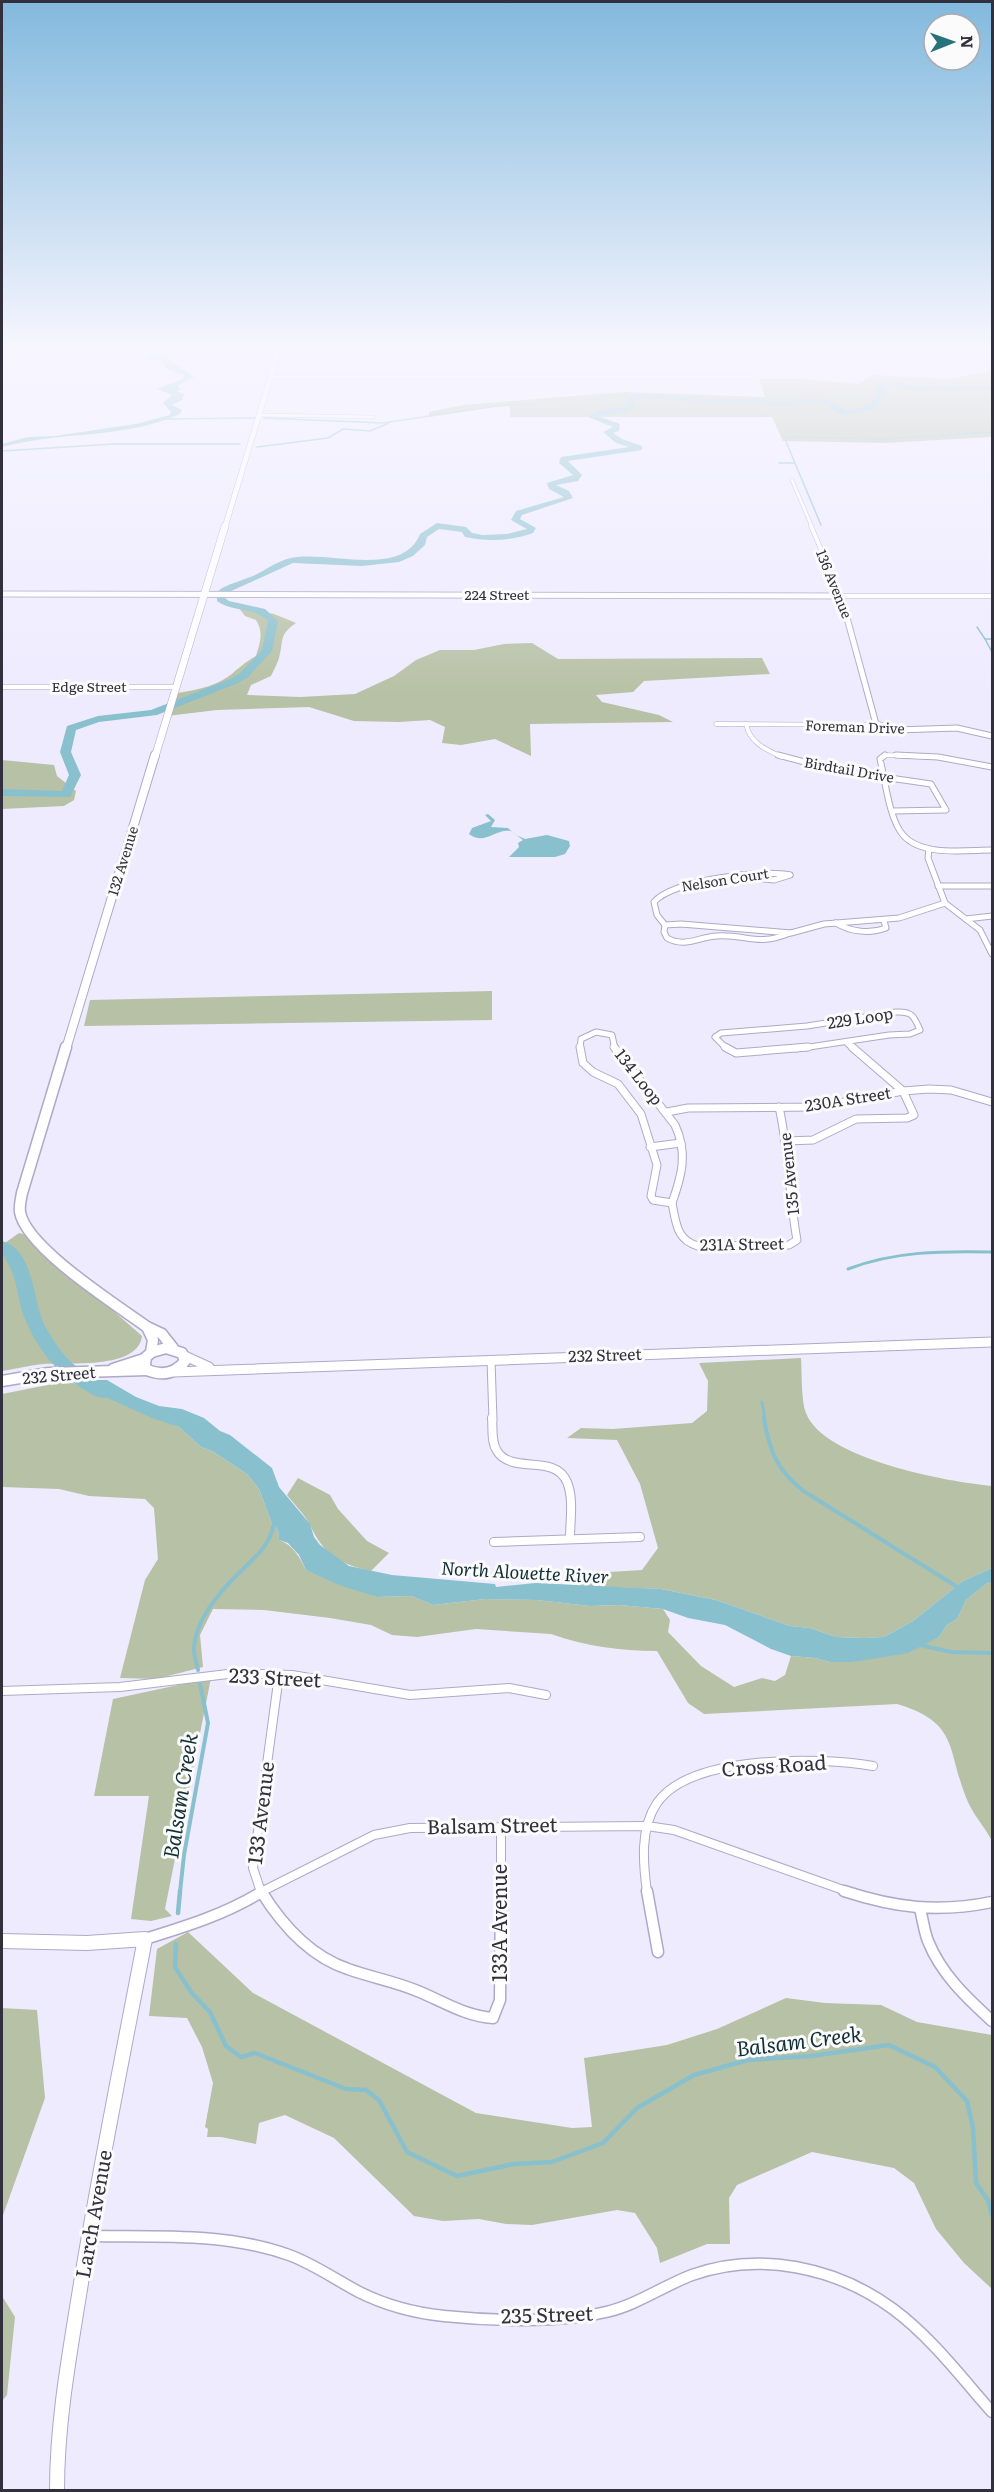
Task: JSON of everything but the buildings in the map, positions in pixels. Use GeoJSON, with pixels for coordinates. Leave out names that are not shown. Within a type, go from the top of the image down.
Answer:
{"type":"FeatureCollection","features":[{"type":"Feature","properties":{"kind":"main road","name":"132 Avenue"},"geometry":{"type":"LineString","coordinates":[[173,1348],[156,1329],[147,1327],[54,1257],[26,1224],[20,1212],[22,1193],[246,462]]}},
{"type":"Feature","properties":{"kind":"main road"},"geometry":{"type":"LineString","coordinates":[[147,1327],[153,1340],[148,1360]]}},
{"type":"Feature","properties":{"kind":"main road"},"geometry":{"type":"LineString","coordinates":[[159,1348],[173,1348],[184,1356],[183,1365],[173,1372],[159,1374],[148,1360],[159,1348]]}},
{"type":"Feature","properties":{"kind":"main road","name":"232 Street"},"geometry":{"type":"LineString","coordinates":[[4,1381],[45,1373],[106,1371],[148,1360]]}},
{"type":"Feature","properties":{"kind":"street","name":"136 Avenue"},"geometry":{"type":"LineString","coordinates":[[792,480],[841,596],[878,725]]}},
{"type":"Feature","properties":{"kind":"street","name":"224 Street"},"geometry":{"type":"LineString","coordinates":[[2,594],[993,596]]}},
{"type":"Feature","properties":{"kind":"street","name":"Edge Street"},"geometry":{"type":"LineString","coordinates":[[2,687],[176,687]]}},
{"type":"Feature","properties":{"kind":"street","name":"Foreman Drive"},"geometry":{"type":"LineString","coordinates":[[716,724],[878,725],[897,730],[957,728],[993,736]]}},
{"type":"Feature","properties":{"kind":"street","name":"Birdtail Drive"},"geometry":{"type":"LineString","coordinates":[[746,724],[753,741],[776,753],[826,769],[931,784],[945,812],[893,811]]}},
{"type":"Feature","properties":{"kind":"street"},"geometry":{"type":"LineString","coordinates":[[993,767],[938,757],[886,755],[880,759],[893,811],[904,835],[929,849],[993,850]]}},
{"type":"Feature","properties":{"kind":"street"},"geometry":{"type":"LineString","coordinates":[[929,849],[928,858],[945,903],[980,930],[993,954]]}},
{"type":"Feature","properties":{"kind":"street","name":"Nelson Court"},"geometry":{"type":"LineString","coordinates":[[665,925],[657,915],[654,902],[660,895],[679,886],[744,877],[757,873],[790,875]]}},
{"type":"Feature","properties":{"kind":"street"},"geometry":{"type":"LineString","coordinates":[[938,885],[993,886]]}},
{"type":"Feature","properties":{"kind":"street"},"geometry":{"type":"LineString","coordinates":[[791,933],[681,924],[665,925],[664,932],[667,938],[677,943],[690,943],[716,936],[766,942],[791,933],[836,923],[884,921],[899,918],[945,903]]}},
{"type":"Feature","properties":{"kind":"street"},"geometry":{"type":"LineString","coordinates":[[966,919],[993,916]]}},
{"type":"Feature","properties":{"kind":"street"},"geometry":{"type":"LineString","coordinates":[[836,923],[846,928],[882,930],[886,928],[884,921]]}},
{"type":"Feature","properties":{"kind":"street"},"geometry":{"type":"LineString","coordinates":[[984,937],[993,938]]}},
{"type":"Feature","properties":{"kind":"street","name":"229 Loop"},"geometry":{"type":"LineString","coordinates":[[907,1011],[914,1015],[920,1030],[916,1034],[896,1034],[847,1043],[800,1050],[736,1053],[728,1050],[715,1037],[721,1034],[776,1031],[848,1020],[882,1012],[907,1011]]}},
{"type":"Feature","properties":{"kind":"street","name":"134 Loop"},"geometry":{"type":"LineString","coordinates":[[596,1032],[612,1035],[614,1048],[667,1112],[679,1131],[681,1143],[685,1168],[672,1203],[653,1200],[651,1196],[657,1166],[641,1114],[618,1084],[589,1069],[583,1063],[579,1044],[581,1039],[596,1032]]}},
{"type":"Feature","properties":{"kind":"street"},"geometry":{"type":"LineString","coordinates":[[787,1141],[813,1140],[856,1119],[906,1118],[914,1115],[903,1091],[847,1043]]}},
{"type":"Feature","properties":{"kind":"street","name":"230A Street"},"geometry":{"type":"LineString","coordinates":[[667,1112],[688,1108],[818,1107],[903,1091],[929,1089],[951,1090],[993,1102]]}},
{"type":"Feature","properties":{"kind":"street","name":"135 Avenue"},"geometry":{"type":"LineString","coordinates":[[779,1107],[787,1141],[790,1203],[797,1240]]}},
{"type":"Feature","properties":{"kind":"street"},"geometry":{"type":"LineString","coordinates":[[650,1147],[681,1143]]}},
{"type":"Feature","properties":{"kind":"street","name":"231A Street"},"geometry":{"type":"LineString","coordinates":[[672,1203],[681,1239],[687,1244],[698,1246],[789,1245],[797,1240]]}},
{"type":"Feature","properties":{"kind":"street","name":"232 Street"},"geometry":{"type":"LineString","coordinates":[[173,1372],[993,1342]]}},
{"type":"Feature","properties":{"kind":"street","name":"232 Street"},"geometry":{"type":"LineString","coordinates":[[184,1356],[217,1370]]}},
{"type":"Feature","properties":{"kind":"street"},"geometry":{"type":"LineString","coordinates":[[491,1360],[495,1449],[509,1460],[545,1466],[556,1470],[564,1477],[568,1491],[570,1538]]}},
{"type":"Feature","properties":{"kind":"street"},"geometry":{"type":"LineString","coordinates":[[494,1542],[640,1537]]}},
{"type":"Feature","properties":{"kind":"street","name":"233 Street"},"geometry":{"type":"LineString","coordinates":[[2,1692],[120,1688],[236,1673],[316,1678],[410,1695],[509,1688],[546,1695]]}},
{"type":"Feature","properties":{"kind":"street","name":"133 Avenue"},"geometry":{"type":"LineString","coordinates":[[279,1675],[253,1868],[254,1880],[261,1892],[283,1925],[305,1947],[348,1970],[390,1980],[466,2014],[493,2018]]}},
{"type":"Feature","properties":{"kind":"street","name":"Cross Road"},"geometry":{"type":"LineString","coordinates":[[658,1952],[644,1852],[647,1826],[661,1798],[677,1785],[706,1771],[790,1761],[852,1761],[873,1766]]}},
{"type":"Feature","properties":{"kind":"street","name":"Balsam Street"},"geometry":{"type":"LineString","coordinates":[[2,1941],[87,1942],[145,1939],[209,1919],[237,1907],[338,1850],[374,1835],[410,1828],[647,1826],[674,1830],[869,1900],[920,1909],[960,1908],[993,1902]]}},
{"type":"Feature","properties":{"kind":"street","name":"133A Avenue"},"geometry":{"type":"LineString","coordinates":[[493,2018],[500,2000],[501,1827]]}},
{"type":"Feature","properties":{"kind":"street"},"geometry":{"type":"LineString","coordinates":[[920,1909],[928,1941],[945,1972],[963,1994],[993,2021]]}},
{"type":"Feature","properties":{"kind":"street","name":"Larch Avenue"},"geometry":{"type":"LineString","coordinates":[[57,2490],[57,2448],[89,2236],[145,1939]]}},
{"type":"Feature","properties":{"kind":"street","name":"235 Street"},"geometry":{"type":"LineString","coordinates":[[89,2236],[243,2242],[291,2255],[381,2302],[430,2314],[459,2317],[560,2318],[602,2313],[634,2304],[691,2276],[715,2268],[764,2263],[799,2267],[834,2277],[867,2292],[892,2308],[929,2342],[993,2412]]}},
{"type":"Feature","properties":{"kind":"green space"},"geometry":{"type":"Polygon","coordinates":[[[238,607],[274,614],[296,623],[284,635],[279,658],[271,676],[251,685],[247,695],[300,697],[355,694],[394,676],[416,660],[440,650],[474,650],[504,644],[532,643],[558,659],[762,658],[770,674],[644,681],[633,692],[596,695],[602,702],[659,715],[673,722],[530,724],[531,756],[495,739],[461,745],[442,743],[445,727],[430,720],[354,721],[309,707],[217,710],[167,716],[174,694],[216,683],[256,656],[260,629],[256,620],[245,616],[238,607]]]}},
{"type":"Feature","properties":{"kind":"green space"},"geometry":{"type":"Polygon","coordinates":[[[2,760],[54,765],[57,776],[76,791],[74,800],[64,806],[2,809],[2,760]]]}},
{"type":"Feature","properties":{"kind":"green space"},"geometry":{"type":"Polygon","coordinates":[[[492,991],[492,1020],[84,1026],[90,1000],[492,991]]]}},
{"type":"Feature","properties":{"kind":"green space"},"geometry":{"type":"Polygon","coordinates":[[[19,1233],[27,1235],[142,1336],[138,1347],[116,1359],[100,1362],[44,1364],[2,1371],[2,1245],[19,1233]]]}},
{"type":"Feature","properties":{"kind":"green space"},"geometry":{"type":"Polygon","coordinates":[[[801,1358],[802,1394],[806,1413],[817,1429],[836,1443],[861,1455],[918,1473],[992,1486],[992,1568],[963,1581],[913,1621],[884,1637],[864,1638],[836,1637],[810,1628],[790,1626],[716,1600],[661,1589],[585,1586],[571,1582],[574,1578],[609,1572],[642,1570],[658,1548],[640,1484],[617,1440],[567,1438],[581,1428],[613,1429],[692,1423],[707,1411],[708,1381],[699,1363],[801,1358]]]}},
{"type":"Feature","properties":{"kind":"green space"},"geometry":{"type":"Polygon","coordinates":[[[68,1381],[179,1427],[201,1447],[212,1451],[247,1474],[259,1489],[272,1524],[278,1530],[279,1540],[295,1552],[306,1570],[377,1597],[411,1596],[433,1605],[485,1599],[537,1600],[590,1606],[619,1605],[663,1609],[670,1620],[668,1632],[701,1666],[734,1687],[762,1678],[775,1681],[785,1675],[791,1656],[830,1662],[854,1662],[939,1637],[947,1625],[957,1619],[966,1600],[992,1582],[992,1841],[968,1802],[953,1754],[942,1730],[932,1720],[918,1712],[897,1704],[704,1714],[688,1703],[657,1651],[603,1647],[551,1634],[476,1629],[417,1637],[392,1635],[371,1625],[330,1618],[264,1610],[213,1609],[200,1635],[203,1667],[156,1679],[120,1678],[145,1580],[158,1559],[154,1508],[145,1499],[89,1496],[59,1489],[2,1487],[2,1394],[68,1381]]]}},
{"type":"Feature","properties":{"kind":"green space"},"geometry":{"type":"Polygon","coordinates":[[[298,1478],[330,1495],[338,1509],[367,1541],[389,1553],[371,1571],[341,1561],[321,1544],[305,1517],[287,1495],[298,1478]]]}},
{"type":"Feature","properties":{"kind":"green space"},"geometry":{"type":"Polygon","coordinates":[[[211,1678],[165,1909],[172,1916],[151,1921],[131,1919],[149,1796],[94,1796],[113,1699],[211,1678]]]}},
{"type":"Feature","properties":{"kind":"green space"},"geometry":{"type":"Polygon","coordinates":[[[188,1932],[253,1993],[476,2113],[572,2128],[592,2127],[584,2058],[667,2045],[717,2029],[786,1998],[825,2003],[881,2005],[917,2022],[992,2035],[992,2289],[964,2263],[936,2229],[914,2183],[894,2168],[812,2152],[737,2185],[729,2198],[730,2244],[707,2244],[660,2263],[657,2248],[635,2213],[617,2210],[532,2225],[506,2224],[479,2219],[443,2221],[414,2216],[334,2138],[285,2115],[259,2123],[256,2144],[221,2137],[207,2137],[208,2129],[205,2127],[213,2083],[202,2047],[187,2018],[149,2016],[157,1949],[188,1932]]]}},
{"type":"Feature","properties":{"kind":"green space"},"geometry":{"type":"Polygon","coordinates":[[[2,2008],[37,2010],[45,2098],[2,2218],[2,2008]]]}},
{"type":"Feature","properties":{"kind":"green space"},"geometry":{"type":"Polygon","coordinates":[[[2,2296],[15,2317],[7,2395],[2,2401],[2,2296]]]}},
{"type":"Feature","properties":{"kind":"water"},"geometry":{"type":"Polygon","coordinates":[[[488,814],[495,820],[491,827],[508,828],[514,833],[505,831],[485,838],[469,834],[472,828],[491,821],[485,815],[488,814]]]}},
{"type":"Feature","properties":{"kind":"water"},"geometry":{"type":"Polygon","coordinates":[[[517,835],[525,839],[547,835],[569,841],[570,846],[565,854],[555,857],[509,857],[519,847],[518,843],[523,840],[517,835]]]}},
{"type":"Feature","properties":{"kind":"water"},"geometry":{"type":"Polygon","coordinates":[[[80,1380],[107,1380],[136,1397],[159,1406],[182,1409],[204,1418],[220,1431],[230,1435],[272,1468],[279,1487],[310,1524],[314,1537],[320,1545],[349,1566],[392,1575],[495,1584],[496,1587],[536,1583],[661,1589],[716,1600],[790,1626],[810,1628],[836,1637],[864,1638],[884,1637],[913,1621],[963,1581],[992,1568],[992,1582],[966,1600],[957,1619],[947,1625],[939,1637],[908,1653],[854,1662],[830,1662],[791,1656],[771,1649],[725,1625],[688,1618],[663,1609],[619,1605],[590,1606],[537,1600],[485,1599],[433,1605],[411,1596],[377,1597],[339,1585],[306,1570],[299,1555],[288,1543],[279,1540],[278,1530],[272,1524],[259,1489],[247,1474],[212,1451],[201,1447],[179,1427],[152,1418],[83,1387],[80,1380]]]}},
{"type":"Feature","properties":{"kind":"waterway","name":"North Alouette River"},"geometry":{"type":"LineString","coordinates":[[2,793],[66,795],[75,775],[66,752],[71,728],[98,719],[153,713],[243,676],[267,651],[273,621],[261,611],[225,603],[220,599],[222,592],[293,560],[362,563],[395,560],[410,554],[422,543],[423,536],[437,526],[466,530],[468,535],[491,538],[507,537],[530,531],[532,528],[515,520],[519,513],[569,498],[566,493],[552,487],[551,483],[575,479],[578,475],[563,462]]}},
{"type":"Feature","properties":{"kind":"waterway"},"geometry":{"type":"LineString","coordinates":[[795,462],[821,525]]}},
{"type":"Feature","properties":{"kind":"waterway"},"geometry":{"type":"LineString","coordinates":[[779,463],[794,463]]}},
{"type":"Feature","properties":{"kind":"waterway"},"geometry":{"type":"LineString","coordinates":[[977,627],[985,639]]}},
{"type":"Feature","properties":{"kind":"waterway"},"geometry":{"type":"LineString","coordinates":[[985,639],[992,639]]}},
{"type":"Feature","properties":{"kind":"waterway"},"geometry":{"type":"LineString","coordinates":[[985,639],[992,652]]}},
{"type":"Feature","properties":{"kind":"waterway","name":"North Alouette River"},"geometry":{"type":"LineString","coordinates":[[2,1246],[10,1254],[21,1273],[33,1318],[49,1348],[69,1372],[102,1393]]}},
{"type":"Feature","properties":{"kind":"waterway"},"geometry":{"type":"LineString","coordinates":[[848,1269],[901,1255],[937,1252],[992,1252]]}},
{"type":"Feature","properties":{"kind":"waterway"},"geometry":{"type":"LineString","coordinates":[[762,1402],[765,1420]]}},
{"type":"Feature","properties":{"kind":"waterway"},"geometry":{"type":"LineString","coordinates":[[764,1418],[776,1460],[788,1477],[805,1492],[959,1588]]}},
{"type":"Feature","properties":{"kind":"waterway","name":"Balsam Creek"},"geometry":{"type":"LineString","coordinates":[[198,1670],[194,1647],[205,1614],[227,1585],[263,1548],[270,1537],[274,1523]]}},
{"type":"Feature","properties":{"kind":"waterway"},"geometry":{"type":"LineString","coordinates":[[920,1645],[951,1652],[992,1653]]}},
{"type":"Feature","properties":{"kind":"waterway","name":"Balsam Creek"},"geometry":{"type":"LineString","coordinates":[[180,1892],[184,1855],[208,1723],[200,1684]]}},
{"type":"Feature","properties":{"kind":"waterway","name":"Balsam Creek"},"geometry":{"type":"LineString","coordinates":[[178,1913],[180,1891]]}},
{"type":"Feature","properties":{"kind":"waterway","name":"Balsam Creek"},"geometry":{"type":"LineString","coordinates":[[176,1944],[175,1967],[191,1992],[210,2012],[226,2046],[241,2057],[255,2053],[346,2089],[366,2090],[379,2100],[407,2152],[457,2176],[514,2164],[552,2162],[603,2143],[637,2108],[694,2075],[748,2060],[811,2056],[889,2045],[935,2067],[967,2101],[973,2128],[976,2183],[988,2200],[992,2215]]}}]}
